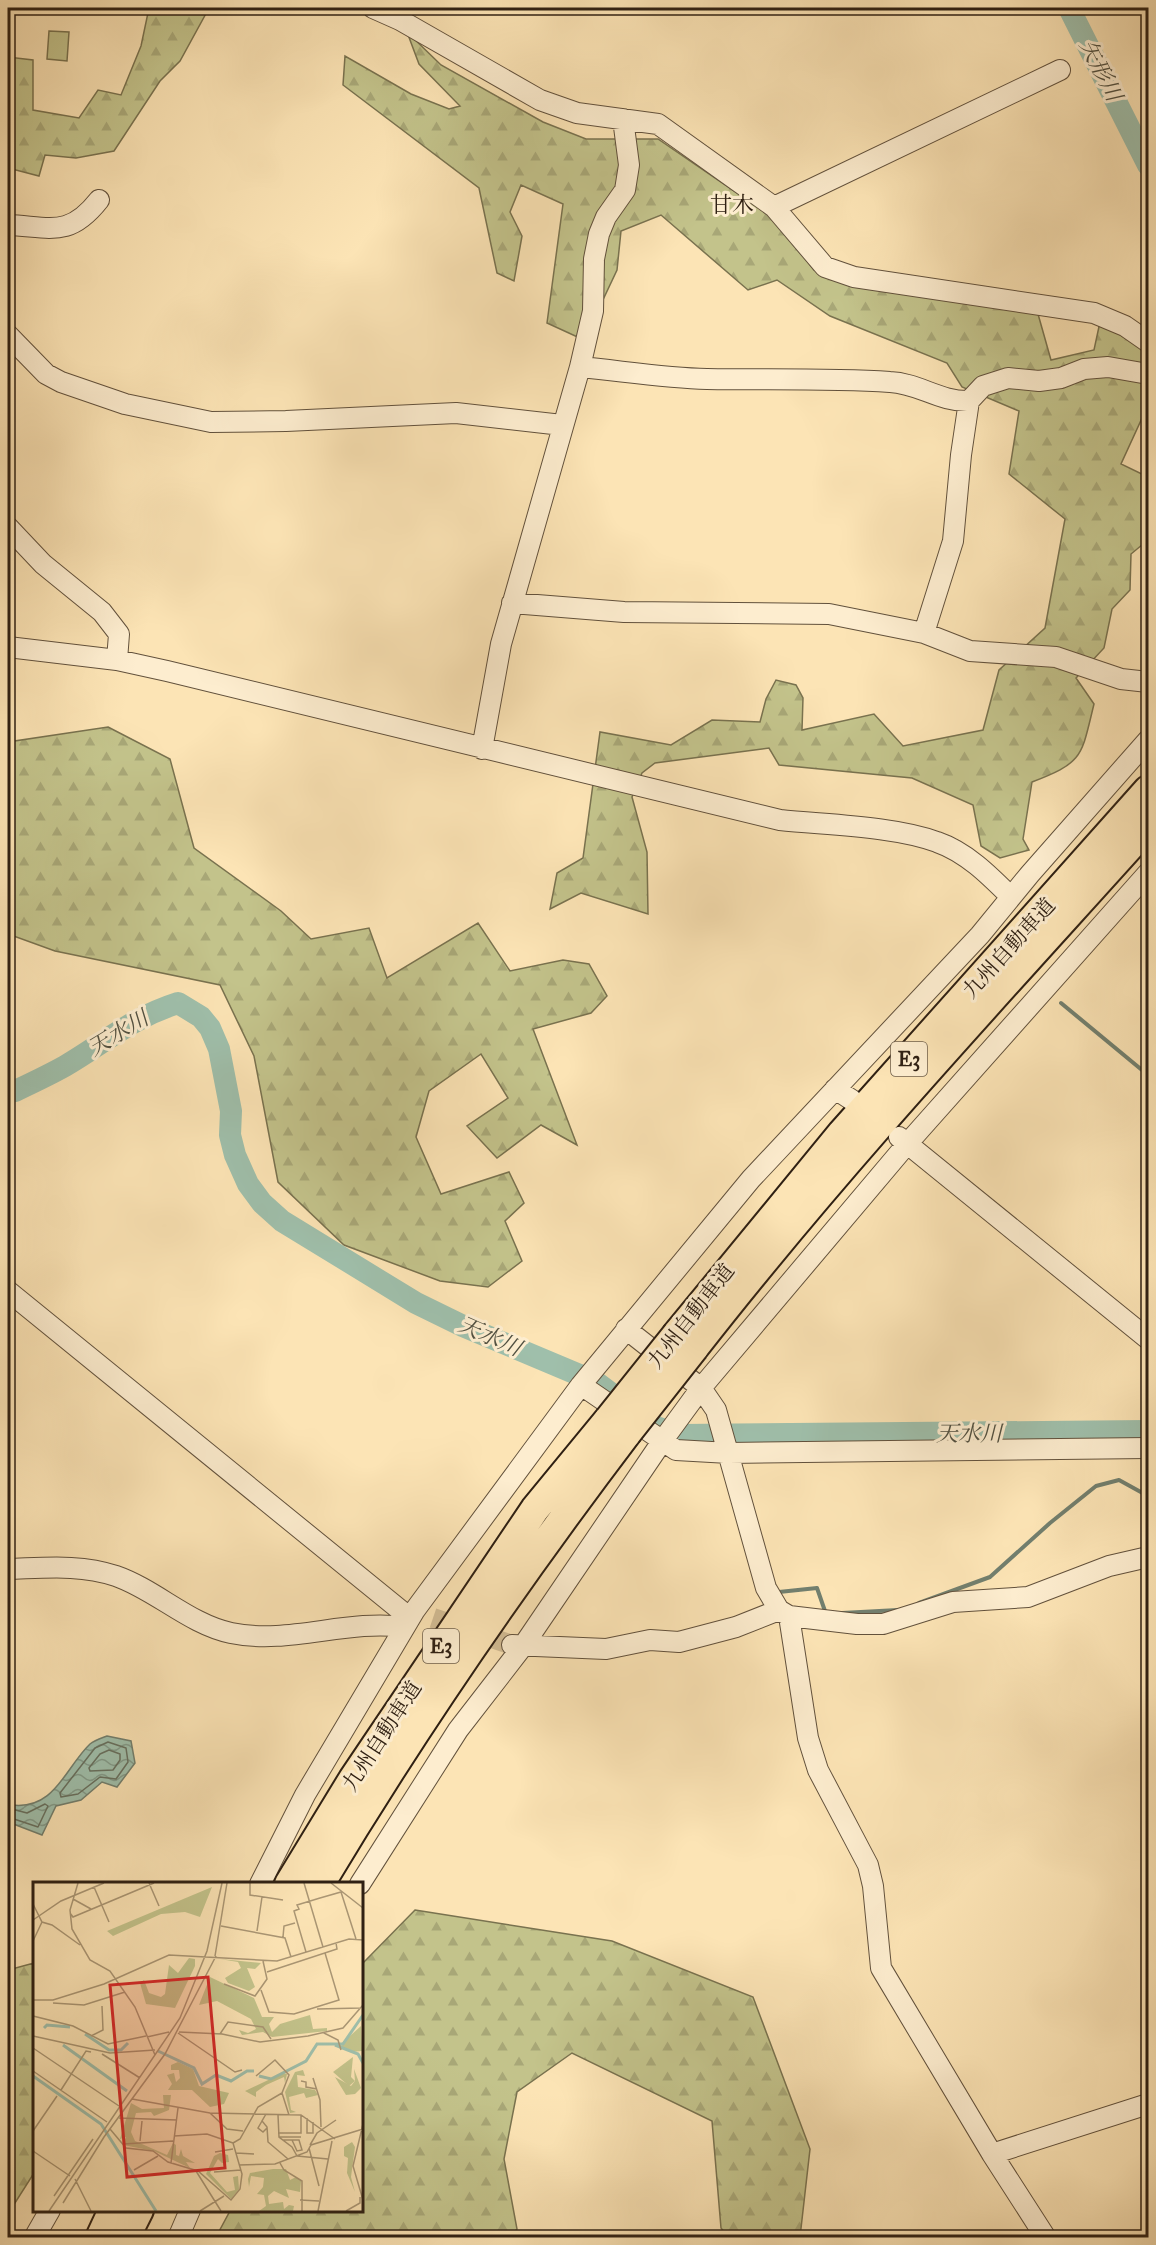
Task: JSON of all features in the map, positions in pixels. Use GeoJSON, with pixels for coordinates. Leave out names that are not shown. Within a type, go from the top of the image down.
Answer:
{"type":"FeatureCollection","features":[{"type":"Feature","properties":{"kind":"highway","name":"九州自動車道"},"geometry":{"type":"LineString","coordinates":[[290,1882],[353,1779],[535,1509],[618,1426],[842,1133],[1128,789]]}},
{"type":"Feature","properties":{"kind":"highway","name":"九州自動車道"},"geometry":{"type":"LineString","coordinates":[[685,1341],[730,1302],[914,1086],[1149,826]]}},
{"type":"Feature","properties":{"kind":"highway","name":"九州自動車道"},"geometry":{"type":"LineString","coordinates":[[321,1882],[375,1792],[467,1654],[559,1523],[618,1426]]}},
{"type":"Feature","properties":{"kind":"highway"},"geometry":{"type":"LineString","coordinates":[[100,2238],[113,2212]]}},
{"type":"Feature","properties":{"kind":"highway"},"geometry":{"type":"LineString","coordinates":[[125,2238],[138,2212]]}},
{"type":"Feature","properties":{"kind":"street"},"geometry":{"type":"LineString","coordinates":[[373,8],[400,20],[540,100],[577,113],[658,124],[774,207],[825,267],[854,277],[1094,313],[1119,322],[1149,342]]}},
{"type":"Feature","properties":{"kind":"street"},"geometry":{"type":"LineString","coordinates":[[774,207],[1060,69]]}},
{"type":"Feature","properties":{"kind":"street"},"geometry":{"type":"LineString","coordinates":[[482,749],[501,644],[580,367],[593,311],[594,259],[599,234],[606,216],[625,190],[629,165],[623,119]]}},
{"type":"Feature","properties":{"kind":"street"},"geometry":{"type":"LineString","coordinates":[[8,225],[67,228],[87,214],[99,200]]}},
{"type":"Feature","properties":{"kind":"street"},"geometry":{"type":"LineString","coordinates":[[8,335],[46,374],[61,382],[125,404],[211,422],[286,422],[456,413],[562,425]]}},
{"type":"Feature","properties":{"kind":"street"},"geometry":{"type":"LineString","coordinates":[[580,367],[704,379],[894,382],[911,384],[940,397],[969,401]]}},
{"type":"Feature","properties":{"kind":"street"},"geometry":{"type":"LineString","coordinates":[[924,633],[953,541],[960,455],[969,401],[983,386],[1008,378],[1039,381],[1061,378],[1084,369],[1108,367],[1149,374]]}},
{"type":"Feature","properties":{"kind":"street"},"geometry":{"type":"LineString","coordinates":[[8,527],[44,564],[102,612],[119,634],[117,660]]}},
{"type":"Feature","properties":{"kind":"street"},"geometry":{"type":"LineString","coordinates":[[512,603],[624,612],[830,614],[924,633],[970,651],[1056,657],[1121,680],[1149,682]]}},
{"type":"Feature","properties":{"kind":"street"},"geometry":{"type":"LineString","coordinates":[[8,647],[117,660],[780,820],[877,829],[937,842],[980,866],[1011,897]]}},
{"type":"Feature","properties":{"kind":"street"},"geometry":{"type":"LineString","coordinates":[[261,1882],[304,1795],[410,1618],[581,1385],[626,1329],[682,1266],[751,1179],[980,935],[1011,897],[1128,789],[1149,740]]}},
{"type":"Feature","properties":{"kind":"street"},"geometry":{"type":"LineString","coordinates":[[361,1882],[374,1858],[458,1730],[701,1388],[903,1141],[1149,873]]}},
{"type":"Feature","properties":{"kind":"street"},"geometry":{"type":"LineString","coordinates":[[835,1089],[852,1100]]}},
{"type":"Feature","properties":{"kind":"street"},"geometry":{"type":"LineString","coordinates":[[903,1141],[1149,1339]]}},
{"type":"Feature","properties":{"kind":"street"},"geometry":{"type":"LineString","coordinates":[[8,1291],[410,1618]]}},
{"type":"Feature","properties":{"kind":"street"},"geometry":{"type":"LineString","coordinates":[[626,1329],[701,1388],[716,1410],[766,1588],[784,1613],[808,1738],[818,1770],[868,1865],[873,1886],[881,1968],[992,2154],[1046,2238]]}},
{"type":"Feature","properties":{"kind":"street"},"geometry":{"type":"LineString","coordinates":[[581,1385],[676,1450],[729,1453],[1149,1448]]}},
{"type":"Feature","properties":{"kind":"street"},"geometry":{"type":"LineString","coordinates":[[518,1646],[606,1649],[650,1640],[679,1641],[784,1613],[857,1624],[883,1624],[953,1602],[1028,1597],[1109,1566],[1149,1557]]}},
{"type":"Feature","properties":{"kind":"street"},"geometry":{"type":"LineString","coordinates":[[8,1569],[63,1566],[118,1577],[210,1625],[231,1633],[291,1634],[379,1624],[410,1618],[433,1618]]}},
{"type":"Feature","properties":{"kind":"street"},"geometry":{"type":"LineString","coordinates":[[992,2154],[1149,2104]]}},
{"type":"Feature","properties":{"kind":"street"},"geometry":{"type":"LineString","coordinates":[[34,2238],[49,2212]]}},
{"type":"Feature","properties":{"kind":"street"},"geometry":{"type":"LineString","coordinates":[[178,2238],[190,2212]]}},
{"type":"Feature","properties":{"kind":"green space"},"geometry":{"type":"Polygon","coordinates":[[[149,8],[209,8],[180,61],[160,81],[114,151],[76,158],[45,155],[39,176],[8,168],[8,57],[33,60],[33,110],[79,118],[98,90],[121,95],[141,46],[149,8]]]}},
{"type":"Feature","properties":{"kind":"green space"},"geometry":{"type":"Polygon","coordinates":[[[49,31],[69,32],[67,61],[47,59],[49,31]]]}},
{"type":"Feature","properties":{"kind":"green space"},"geometry":{"type":"Polygon","coordinates":[[[407,32],[441,65],[543,122],[586,139],[658,139],[775,219],[814,270],[839,279],[1038,314],[1051,360],[1094,350],[1100,322],[1148,352],[1148,405],[1121,464],[1148,477],[1148,540],[1131,554],[1130,590],[1112,609],[1104,648],[1076,678],[1094,704],[1082,747],[1071,763],[1032,782],[1023,839],[1029,850],[1000,858],[981,846],[973,805],[912,778],[779,765],[769,748],[655,763],[642,773],[632,797],[647,852],[648,914],[581,893],[550,909],[557,873],[583,858],[600,732],[671,745],[712,720],[760,722],[766,699],[776,680],[796,685],[803,698],[802,730],[874,714],[903,746],[983,730],[999,670],[1045,628],[1065,519],[1009,474],[1019,411],[962,387],[947,363],[830,316],[777,280],[748,290],[661,215],[621,231],[617,270],[584,340],[547,323],[563,204],[521,185],[510,212],[522,236],[514,281],[497,273],[479,188],[343,85],[345,56],[411,94],[449,109],[460,106],[419,64],[407,32]]]}},
{"type":"Feature","properties":{"kind":"green space"},"geometry":{"type":"Polygon","coordinates":[[[108,727],[170,759],[194,848],[281,911],[311,939],[369,928],[387,978],[478,923],[510,971],[563,960],[589,964],[607,996],[591,1013],[533,1029],[577,1145],[541,1125],[497,1158],[467,1126],[508,1098],[481,1054],[429,1091],[416,1137],[441,1194],[509,1172],[524,1203],[505,1221],[522,1261],[488,1287],[440,1281],[344,1245],[278,1182],[254,1056],[220,985],[55,951],[8,934],[8,742],[108,727]]]}},
{"type":"Feature","properties":{"kind":"green space"},"geometry":{"type":"Polygon","coordinates":[[[415,1910],[612,1941],[753,1997],[810,2149],[800,2237],[728,2237],[721,2228],[712,2121],[572,2053],[517,2092],[504,2159],[517,2229],[511,2237],[216,2237],[229,2212],[363,2212],[363,1963],[415,1910]]]}},
{"type":"Feature","properties":{"kind":"green space"},"geometry":{"type":"Polygon","coordinates":[[[33,1963],[33,2175],[8,2214],[8,1970],[33,1963]]]}},
{"type":"Feature","properties":{"kind":"water"},"geometry":{"type":"Polygon","coordinates":[[[107,1736],[131,1741],[135,1763],[117,1787],[102,1782],[81,1800],[56,1806],[42,1835],[8,1822],[8,1793],[12,1805],[27,1805],[39,1801],[58,1785],[90,1744],[107,1736]]]}},
{"type":"Feature","properties":{"kind":"waterway","name":"矢形川"},"geometry":{"type":"LineString","coordinates":[[1069,8],[1148,165]]}},
{"type":"Feature","properties":{"kind":"waterway","name":"天水川"},"geometry":{"type":"LineString","coordinates":[[8,1092],[15,1091],[53,1073],[132,1023],[178,1003],[201,1017],[210,1028],[219,1049],[231,1111],[230,1135],[235,1155],[248,1184],[262,1203],[282,1221],[416,1303],[463,1326],[596,1382],[656,1427],[680,1435],[1148,1431]]}},
{"type":"Feature","properties":{"kind":"waterway"},"geometry":{"type":"LineString","coordinates":[[1061,1003],[1148,1075]]}},
{"type":"Feature","properties":{"kind":"waterway"},"geometry":{"type":"LineString","coordinates":[[919,1603],[990,1577],[1050,1523],[1096,1486],[1119,1480],[1148,1496]]}},
{"type":"Feature","properties":{"kind":"waterway"},"geometry":{"type":"LineString","coordinates":[[779,1592],[817,1588],[826,1614]]}},
{"type":"Feature","properties":{"kind":"waterway"},"geometry":{"type":"LineString","coordinates":[[842,1613],[898,1610]]}},
{"type":"Feature","properties":{"kind":"tunnel"},"geometry":{"type":"LineString","coordinates":[[433,1618],[512,1645]]}},
{"type":"Feature","properties":{"kind":"district","name":"甘木"},"geometry":{"type":"Point","coordinates":[732,204]}}]}
